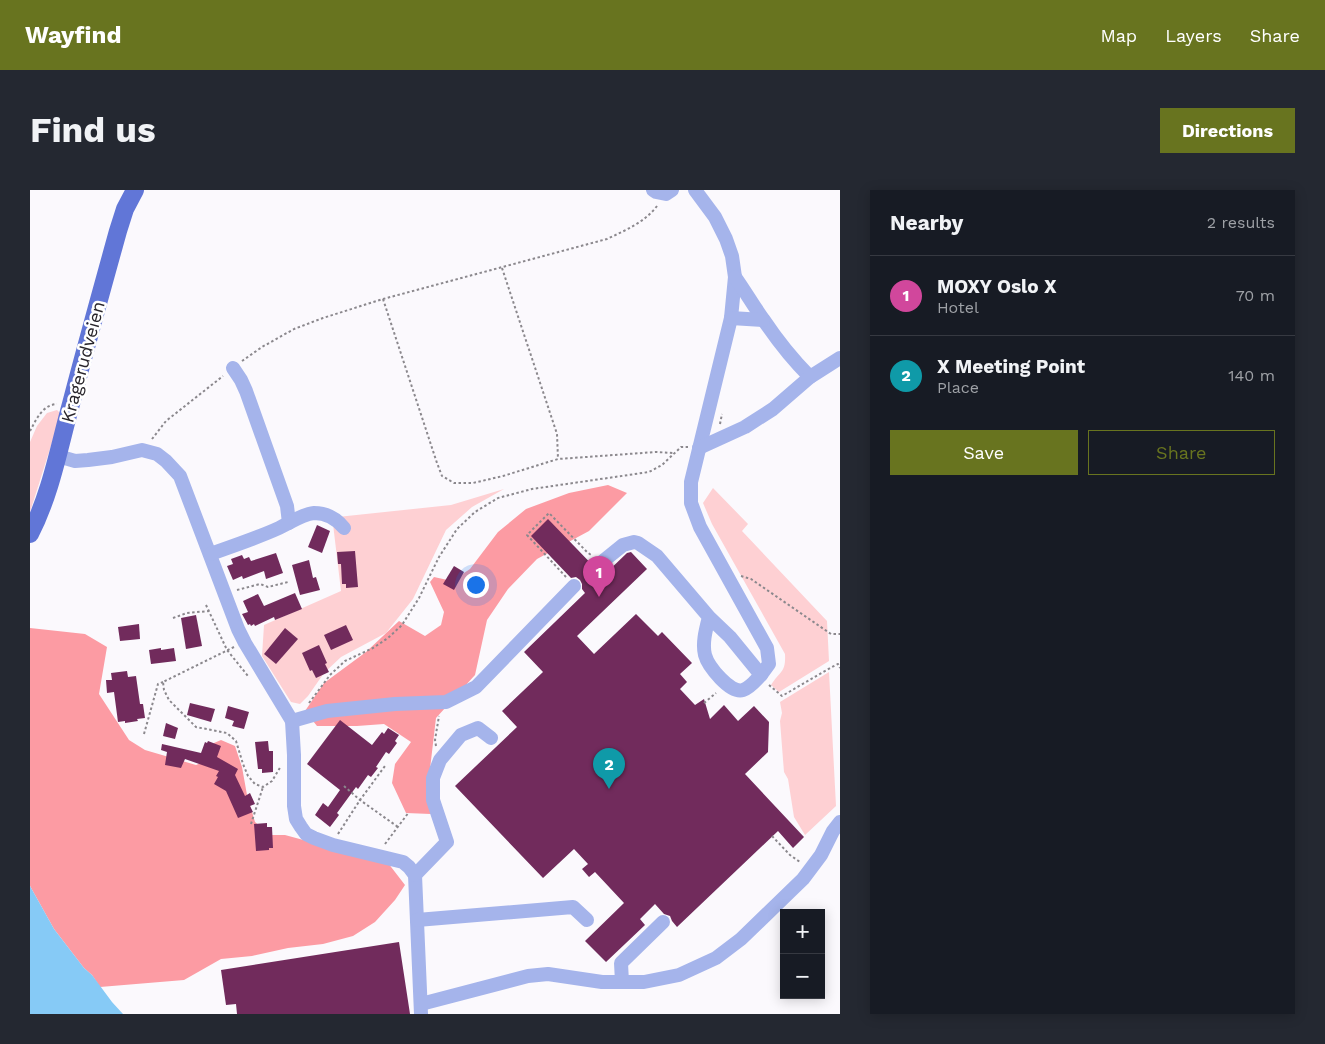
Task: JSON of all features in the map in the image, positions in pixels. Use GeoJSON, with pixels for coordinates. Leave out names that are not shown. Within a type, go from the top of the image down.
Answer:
{"type":"FeatureCollection","features":[{"type":"Feature","properties":{"kind":"main road","name":"Kragerudveien"},"geometry":{"type":"LineString","coordinates":[[30,534],[37,520],[58,456],[70,404],[118,231],[125,209],[135,190]]}},
{"type":"Feature","properties":{"kind":"street"},"geometry":{"type":"LineString","coordinates":[[695,190],[715,217],[726,239],[732,256],[735,277],[731,318],[690,482],[691,503],[700,527],[767,648],[769,664],[761,675],[741,691],[734,690],[727,684],[709,665],[704,654],[704,635],[710,617]]}},
{"type":"Feature","properties":{"kind":"street"},"geometry":{"type":"LineString","coordinates":[[735,277],[763,320],[810,377]]}},
{"type":"Feature","properties":{"kind":"street"},"geometry":{"type":"LineString","coordinates":[[731,318],[763,320]]}},
{"type":"Feature","properties":{"kind":"street"},"geometry":{"type":"LineString","coordinates":[[699,448],[745,427],[773,409],[810,377],[840,358]]}},
{"type":"Feature","properties":{"kind":"street"},"geometry":{"type":"LineString","coordinates":[[233,368],[246,392],[287,506],[289,523]]}},
{"type":"Feature","properties":{"kind":"street"},"geometry":{"type":"LineString","coordinates":[[58,456],[75,460],[88,460],[142,450],[157,454],[166,460],[180,476],[238,629],[290,718],[294,755],[294,806],[296,819],[306,834],[314,838],[402,862],[415,875],[421,1009],[528,976],[548,974],[602,982],[644,982],[679,975],[716,958],[741,939],[803,879],[821,855],[833,831],[840,822]]}},
{"type":"Feature","properties":{"kind":"street"},"geometry":{"type":"LineString","coordinates":[[210,554],[256,538],[305,515],[321,514],[332,516],[344,528]]}},
{"type":"Feature","properties":{"kind":"street"},"geometry":{"type":"LineString","coordinates":[[602,562],[623,545],[634,542],[657,556],[730,637],[761,675]]}},
{"type":"Feature","properties":{"kind":"street"},"geometry":{"type":"LineString","coordinates":[[290,718],[327,710],[446,702],[476,686],[574,586]]}},
{"type":"Feature","properties":{"kind":"street"},"geometry":{"type":"LineString","coordinates":[[415,875],[447,842],[433,800],[433,778],[440,760],[461,736],[478,728],[491,738]]}},
{"type":"Feature","properties":{"kind":"street"},"geometry":{"type":"LineString","coordinates":[[417,920],[572,907],[587,920]]}},
{"type":"Feature","properties":{"kind":"street"},"geometry":{"type":"LineString","coordinates":[[622,982],[621,963],[663,922]]}},
{"type":"Feature","properties":{"kind":"path"},"geometry":{"type":"LineString","coordinates":[[142,450],[166,422],[233,368],[262,347],[294,329],[383,299],[607,239],[635,226],[654,211],[664,191]]}},
{"type":"Feature","properties":{"kind":"path"},"geometry":{"type":"LineString","coordinates":[[502,268],[556,434],[558,459]]}},
{"type":"Feature","properties":{"kind":"path"},"geometry":{"type":"LineString","coordinates":[[383,299],[442,476],[454,483],[473,483],[558,459],[656,452],[673,453]]}},
{"type":"Feature","properties":{"kind":"path"},"geometry":{"type":"LineString","coordinates":[[30,431],[38,415],[45,408],[53,404],[70,404]]}},
{"type":"Feature","properties":{"kind":"path"},"geometry":{"type":"LineString","coordinates":[[290,718],[305,708],[330,675],[345,661],[373,648],[402,625],[457,529],[475,512],[498,498],[532,489],[650,472],[662,465],[680,447],[699,448]]}},
{"type":"Feature","properties":{"kind":"path"},"geometry":{"type":"LineString","coordinates":[[574,586],[527,535],[549,513],[587,552],[602,562]]}},
{"type":"Feature","properties":{"kind":"path"},"geometry":{"type":"LineString","coordinates":[[730,580],[738,576],[750,579],[831,634],[840,634]]}},
{"type":"Feature","properties":{"kind":"path"},"geometry":{"type":"LineString","coordinates":[[225,593],[260,584],[268,587],[288,582]]}},
{"type":"Feature","properties":{"kind":"path"},"geometry":{"type":"LineString","coordinates":[[206,605],[227,650],[252,680]]}},
{"type":"Feature","properties":{"kind":"path"},"geometry":{"type":"LineString","coordinates":[[173,618],[188,613],[209,611]]}},
{"type":"Feature","properties":{"kind":"path"},"geometry":{"type":"LineString","coordinates":[[144,734],[158,684],[245,643]]}},
{"type":"Feature","properties":{"kind":"path"},"geometry":{"type":"LineString","coordinates":[[761,675],[767,684],[782,696],[838,664],[840,660]]}},
{"type":"Feature","properties":{"kind":"path"},"geometry":{"type":"LineString","coordinates":[[838,664],[840,668]]}},
{"type":"Feature","properties":{"kind":"path"},"geometry":{"type":"LineString","coordinates":[[163,682],[168,700],[196,727],[227,733],[236,741],[242,764],[248,776],[255,784],[263,787]]}},
{"type":"Feature","properties":{"kind":"path"},"geometry":{"type":"LineString","coordinates":[[704,703],[727,684]]}},
{"type":"Feature","properties":{"kind":"path"},"geometry":{"type":"LineString","coordinates":[[440,760],[435,740],[442,702]]}},
{"type":"Feature","properties":{"kind":"path"},"geometry":{"type":"LineString","coordinates":[[251,824],[263,787],[272,781],[285,760],[294,755]]}},
{"type":"Feature","properties":{"kind":"path"},"geometry":{"type":"LineString","coordinates":[[332,844],[360,800],[386,766]]}},
{"type":"Feature","properties":{"kind":"path"},"geometry":{"type":"LineString","coordinates":[[344,786],[398,827]]}},
{"type":"Feature","properties":{"kind":"path"},"geometry":{"type":"LineString","coordinates":[[378,856],[408,812]]}},
{"type":"Feature","properties":{"kind":"path"},"geometry":{"type":"LineString","coordinates":[[772,836],[790,855],[810,870]]}},
{"type":"Feature","properties":{"kind":"shaded area"},"geometry":{"type":"Polygon","coordinates":[[[57,410],[61,414],[30,512],[30,442],[37,426],[47,413],[57,410]]]}},
{"type":"Feature","properties":{"kind":"shaded area"},"geometry":{"type":"Polygon","coordinates":[[[608,485],[627,493],[589,531],[537,559],[508,589],[487,620],[475,675],[436,718],[428,786],[431,814],[406,813],[392,783],[395,764],[411,742],[384,724],[317,726],[305,711],[324,683],[366,652],[399,621],[425,636],[441,625],[444,612],[430,582],[434,577],[452,581],[470,569],[498,532],[526,509],[569,493],[608,485]]]}},
{"type":"Feature","properties":{"kind":"shaded area"},"geometry":{"type":"Polygon","coordinates":[[[713,488],[748,524],[742,531],[827,621],[829,661],[779,692],[771,685],[782,671],[785,654],[712,524],[703,503],[713,488]]]}},
{"type":"Feature","properties":{"kind":"shaded area"},"geometry":{"type":"Polygon","coordinates":[[[504,489],[472,507],[446,530],[413,599],[386,633],[341,657],[324,673],[300,704],[291,702],[262,656],[264,625],[341,591],[333,524],[328,518],[451,505],[504,489]]]}},
{"type":"Feature","properties":{"kind":"shaded area"},"geometry":{"type":"Polygon","coordinates":[[[30,628],[85,634],[107,647],[99,694],[129,740],[145,750],[196,765],[206,761],[214,743],[221,740],[235,746],[255,822],[270,835],[285,835],[388,863],[405,885],[395,900],[375,922],[353,936],[323,944],[288,948],[252,956],[221,959],[184,980],[100,987],[54,929],[30,886],[30,628]]]}},
{"type":"Feature","properties":{"kind":"shaded area"},"geometry":{"type":"Polygon","coordinates":[[[829,672],[836,806],[805,835],[794,817],[788,779],[784,772],[780,702],[829,672]]]}},
{"type":"Feature","properties":{"kind":"water"},"geometry":{"type":"Polygon","coordinates":[[[30,886],[54,929],[123,1014],[30,1014],[30,886]]]}},
{"type":"Feature","properties":{"kind":"building"},"geometry":{"type":"Polygon","coordinates":[[[548,519],[603,576],[627,553],[631,552],[647,569],[577,636],[594,654],[636,614],[658,636],[662,632],[692,663],[680,674],[687,682],[680,689],[695,705],[704,699],[710,719],[724,705],[738,721],[754,706],[769,722],[768,752],[745,774],[804,837],[793,848],[778,831],[677,927],[670,916],[664,914],[655,904],[640,919],[645,925],[606,962],[585,941],[624,903],[595,872],[589,877],[582,869],[588,864],[574,849],[543,878],[455,786],[517,727],[502,711],[543,672],[524,652],[585,593],[580,580],[576,577],[571,578],[531,536],[548,519]]]}},
{"type":"Feature","properties":{"kind":"building"},"geometry":{"type":"Polygon","coordinates":[[[317,525],[330,531],[322,553],[308,547],[317,525]]]}},
{"type":"Feature","properties":{"kind":"building"},"geometry":{"type":"Polygon","coordinates":[[[355,551],[358,587],[346,588],[346,584],[342,584],[341,564],[338,564],[337,552],[355,551]]]}},
{"type":"Feature","properties":{"kind":"building"},"geometry":{"type":"Polygon","coordinates":[[[276,553],[283,573],[266,579],[264,571],[243,579],[242,576],[233,580],[227,566],[233,564],[231,559],[242,555],[244,559],[249,557],[251,561],[276,553]]]}},
{"type":"Feature","properties":{"kind":"building"},"geometry":{"type":"Polygon","coordinates":[[[309,560],[313,578],[316,577],[320,590],[300,595],[292,565],[309,560]]]}},
{"type":"Feature","properties":{"kind":"building"},"geometry":{"type":"Polygon","coordinates":[[[454,566],[464,572],[454,590],[443,584],[454,566]]]}},
{"type":"Feature","properties":{"kind":"building"},"geometry":{"type":"Polygon","coordinates":[[[295,593],[302,609],[275,620],[274,617],[251,626],[250,624],[248,625],[242,614],[248,612],[243,601],[258,594],[264,606],[295,593]]]}},
{"type":"Feature","properties":{"kind":"building"},"geometry":{"type":"Polygon","coordinates":[[[196,615],[202,646],[186,649],[181,618],[196,615]]]}},
{"type":"Feature","properties":{"kind":"building"},"geometry":{"type":"Polygon","coordinates":[[[139,624],[140,639],[120,641],[118,627],[139,624]]]}},
{"type":"Feature","properties":{"kind":"building"},"geometry":{"type":"Polygon","coordinates":[[[346,625],[353,640],[331,650],[324,635],[346,625]]]}},
{"type":"Feature","properties":{"kind":"building"},"geometry":{"type":"Polygon","coordinates":[[[285,628],[298,639],[276,664],[264,654],[285,628]]]}},
{"type":"Feature","properties":{"kind":"building"},"geometry":{"type":"Polygon","coordinates":[[[319,645],[329,672],[316,678],[312,670],[310,671],[302,653],[319,645]]]}},
{"type":"Feature","properties":{"kind":"building"},"geometry":{"type":"Polygon","coordinates":[[[161,648],[161,650],[174,648],[176,661],[151,664],[149,650],[161,648]]]}},
{"type":"Feature","properties":{"kind":"building"},"geometry":{"type":"Polygon","coordinates":[[[127,671],[128,677],[136,676],[140,704],[143,704],[145,718],[125,723],[125,721],[118,722],[114,692],[107,693],[106,680],[112,680],[111,673],[127,671]]]}},
{"type":"Feature","properties":{"kind":"building"},"geometry":{"type":"Polygon","coordinates":[[[190,703],[215,709],[211,722],[187,715],[190,703]]]}},
{"type":"Feature","properties":{"kind":"building"},"geometry":{"type":"Polygon","coordinates":[[[228,706],[249,712],[244,729],[232,726],[234,721],[225,718],[228,706]]]}},
{"type":"Feature","properties":{"kind":"building"},"geometry":{"type":"Polygon","coordinates":[[[340,720],[372,745],[382,732],[384,734],[388,728],[399,735],[395,741],[397,743],[389,754],[386,752],[371,777],[368,775],[358,789],[356,787],[337,813],[339,815],[330,827],[315,815],[323,803],[328,807],[340,790],[307,764],[340,720]]]}},
{"type":"Feature","properties":{"kind":"building"},"geometry":{"type":"Polygon","coordinates":[[[166,723],[178,728],[175,739],[163,736],[166,723]]]}},
{"type":"Feature","properties":{"kind":"building"},"geometry":{"type":"Polygon","coordinates":[[[208,741],[221,746],[217,757],[238,769],[235,775],[245,796],[250,793],[255,804],[250,806],[253,812],[238,818],[226,791],[214,784],[219,771],[185,759],[181,768],[165,765],[167,752],[161,750],[162,744],[201,753],[205,742],[207,743],[208,741]]]}},
{"type":"Feature","properties":{"kind":"building"},"geometry":{"type":"Polygon","coordinates":[[[268,741],[269,751],[273,751],[273,772],[262,773],[262,769],[258,769],[255,742],[268,741]]]}},
{"type":"Feature","properties":{"kind":"building"},"geometry":{"type":"Polygon","coordinates":[[[267,823],[267,827],[272,827],[273,848],[256,851],[254,824],[267,823]]]}},
{"type":"Feature","properties":{"kind":"building"},"geometry":{"type":"Polygon","coordinates":[[[399,942],[410,1014],[237,1014],[236,1004],[226,1005],[221,970],[399,942]]]}},
{"type":"Feature","properties":{"kind":"place","name":"MOXY Oslo X"},"geometry":{"type":"Point","coordinates":[599,597]}},
{"type":"Feature","properties":{"kind":"place","name":"X Meeting Point"},"geometry":{"type":"Point","coordinates":[609,789]}}]}
